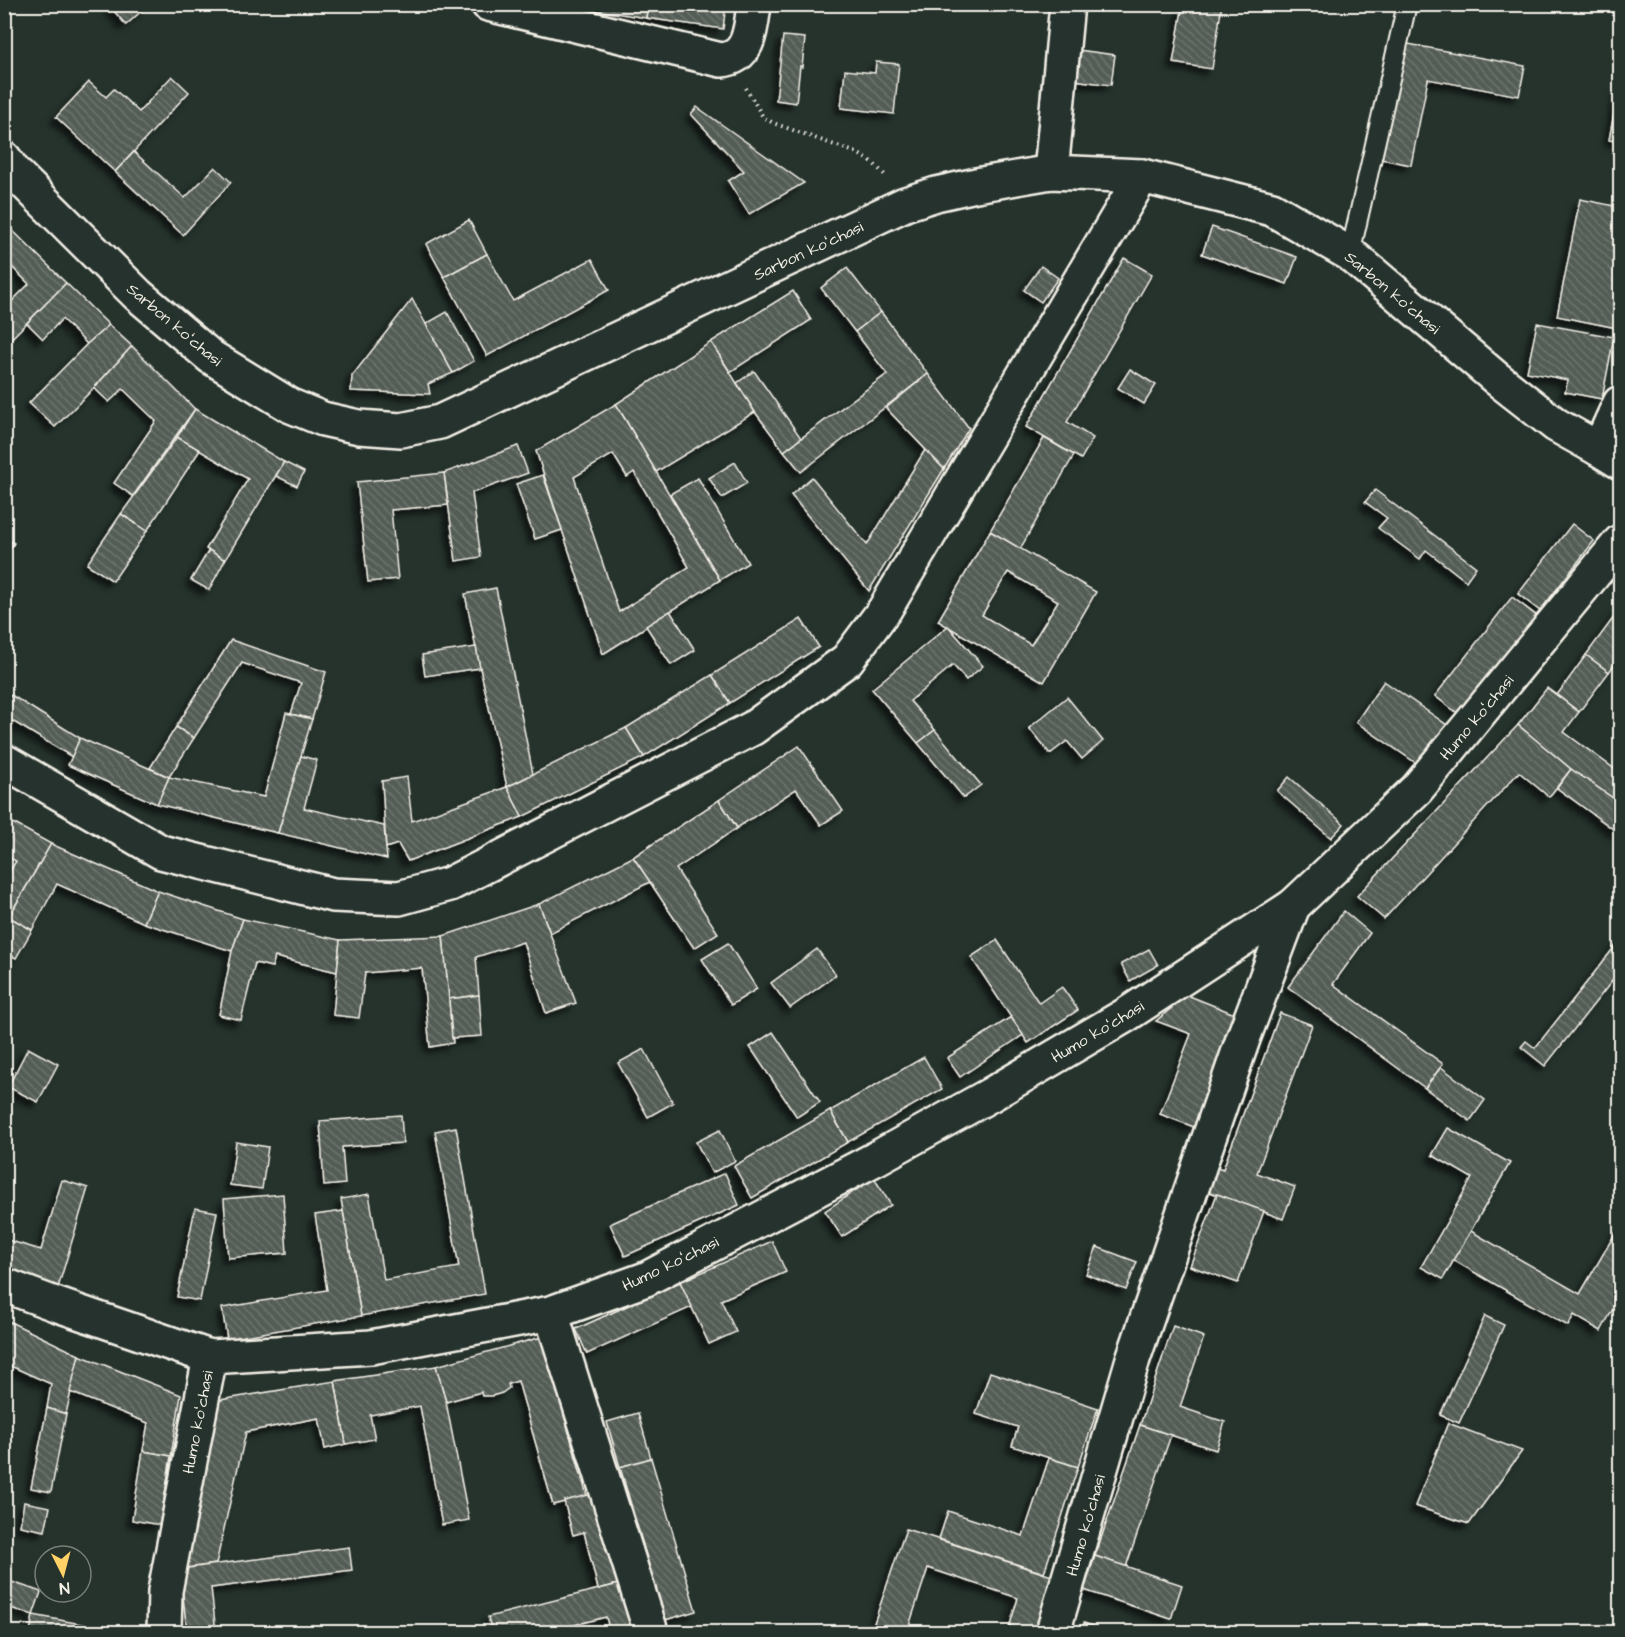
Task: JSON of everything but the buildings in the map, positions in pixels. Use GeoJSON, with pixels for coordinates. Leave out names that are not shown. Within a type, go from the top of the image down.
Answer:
{"type":"FeatureCollection","features":[{"type":"Feature","properties":{"kind":"street"},"geometry":{"type":"LineString","coordinates":[[488,4],[711,58],[729,59],[737,55],[747,41],[754,4]]}},
{"type":"Feature","properties":{"kind":"street"},"geometry":{"type":"LineString","coordinates":[[1051,172],[1067,4]]}},
{"type":"Feature","properties":{"kind":"street","name":"Sarbon koʻchasi"},"geometry":{"type":"LineString","coordinates":[[8,169],[138,295],[211,357],[291,406],[323,420],[360,427],[401,430],[440,423],[905,204],[976,185],[1051,172],[1142,176],[1272,209],[1350,254],[1496,378],[1556,425],[1610,456],[1620,403]]}},
{"type":"Feature","properties":{"kind":"street"},"geometry":{"type":"LineString","coordinates":[[4,761],[161,852],[333,895],[399,898],[450,884],[753,728],[847,660],[885,609],[1142,176]]}},
{"type":"Feature","properties":{"kind":"street","name":"Humo koʻchasi"},"geometry":{"type":"LineString","coordinates":[[164,1632],[165,1591],[210,1357],[371,1347],[551,1313],[646,1279],[875,1159],[990,1095],[1126,1015],[1293,906],[1417,789],[1620,542]]}},
{"type":"Feature","properties":{"kind":"street","name":"Humo koʻchasi"},"geometry":{"type":"LineString","coordinates":[[1053,1632],[1133,1359],[1239,1050],[1293,906]]}},
{"type":"Feature","properties":{"kind":"street"},"geometry":{"type":"LineString","coordinates":[[4,1285],[210,1357]]}},
{"type":"Feature","properties":{"kind":"street"},"geometry":{"type":"LineString","coordinates":[[551,1313],[651,1632]]}},
{"type":"Feature","properties":{"kind":"lane"},"geometry":{"type":"LineString","coordinates":[[1350,254],[1407,4]]}},
{"type":"Feature","properties":{"kind":"path"},"geometry":{"type":"LineString","coordinates":[[729,59],[764,117],[773,123],[846,149],[872,162],[887,177],[905,204]]}}]}
